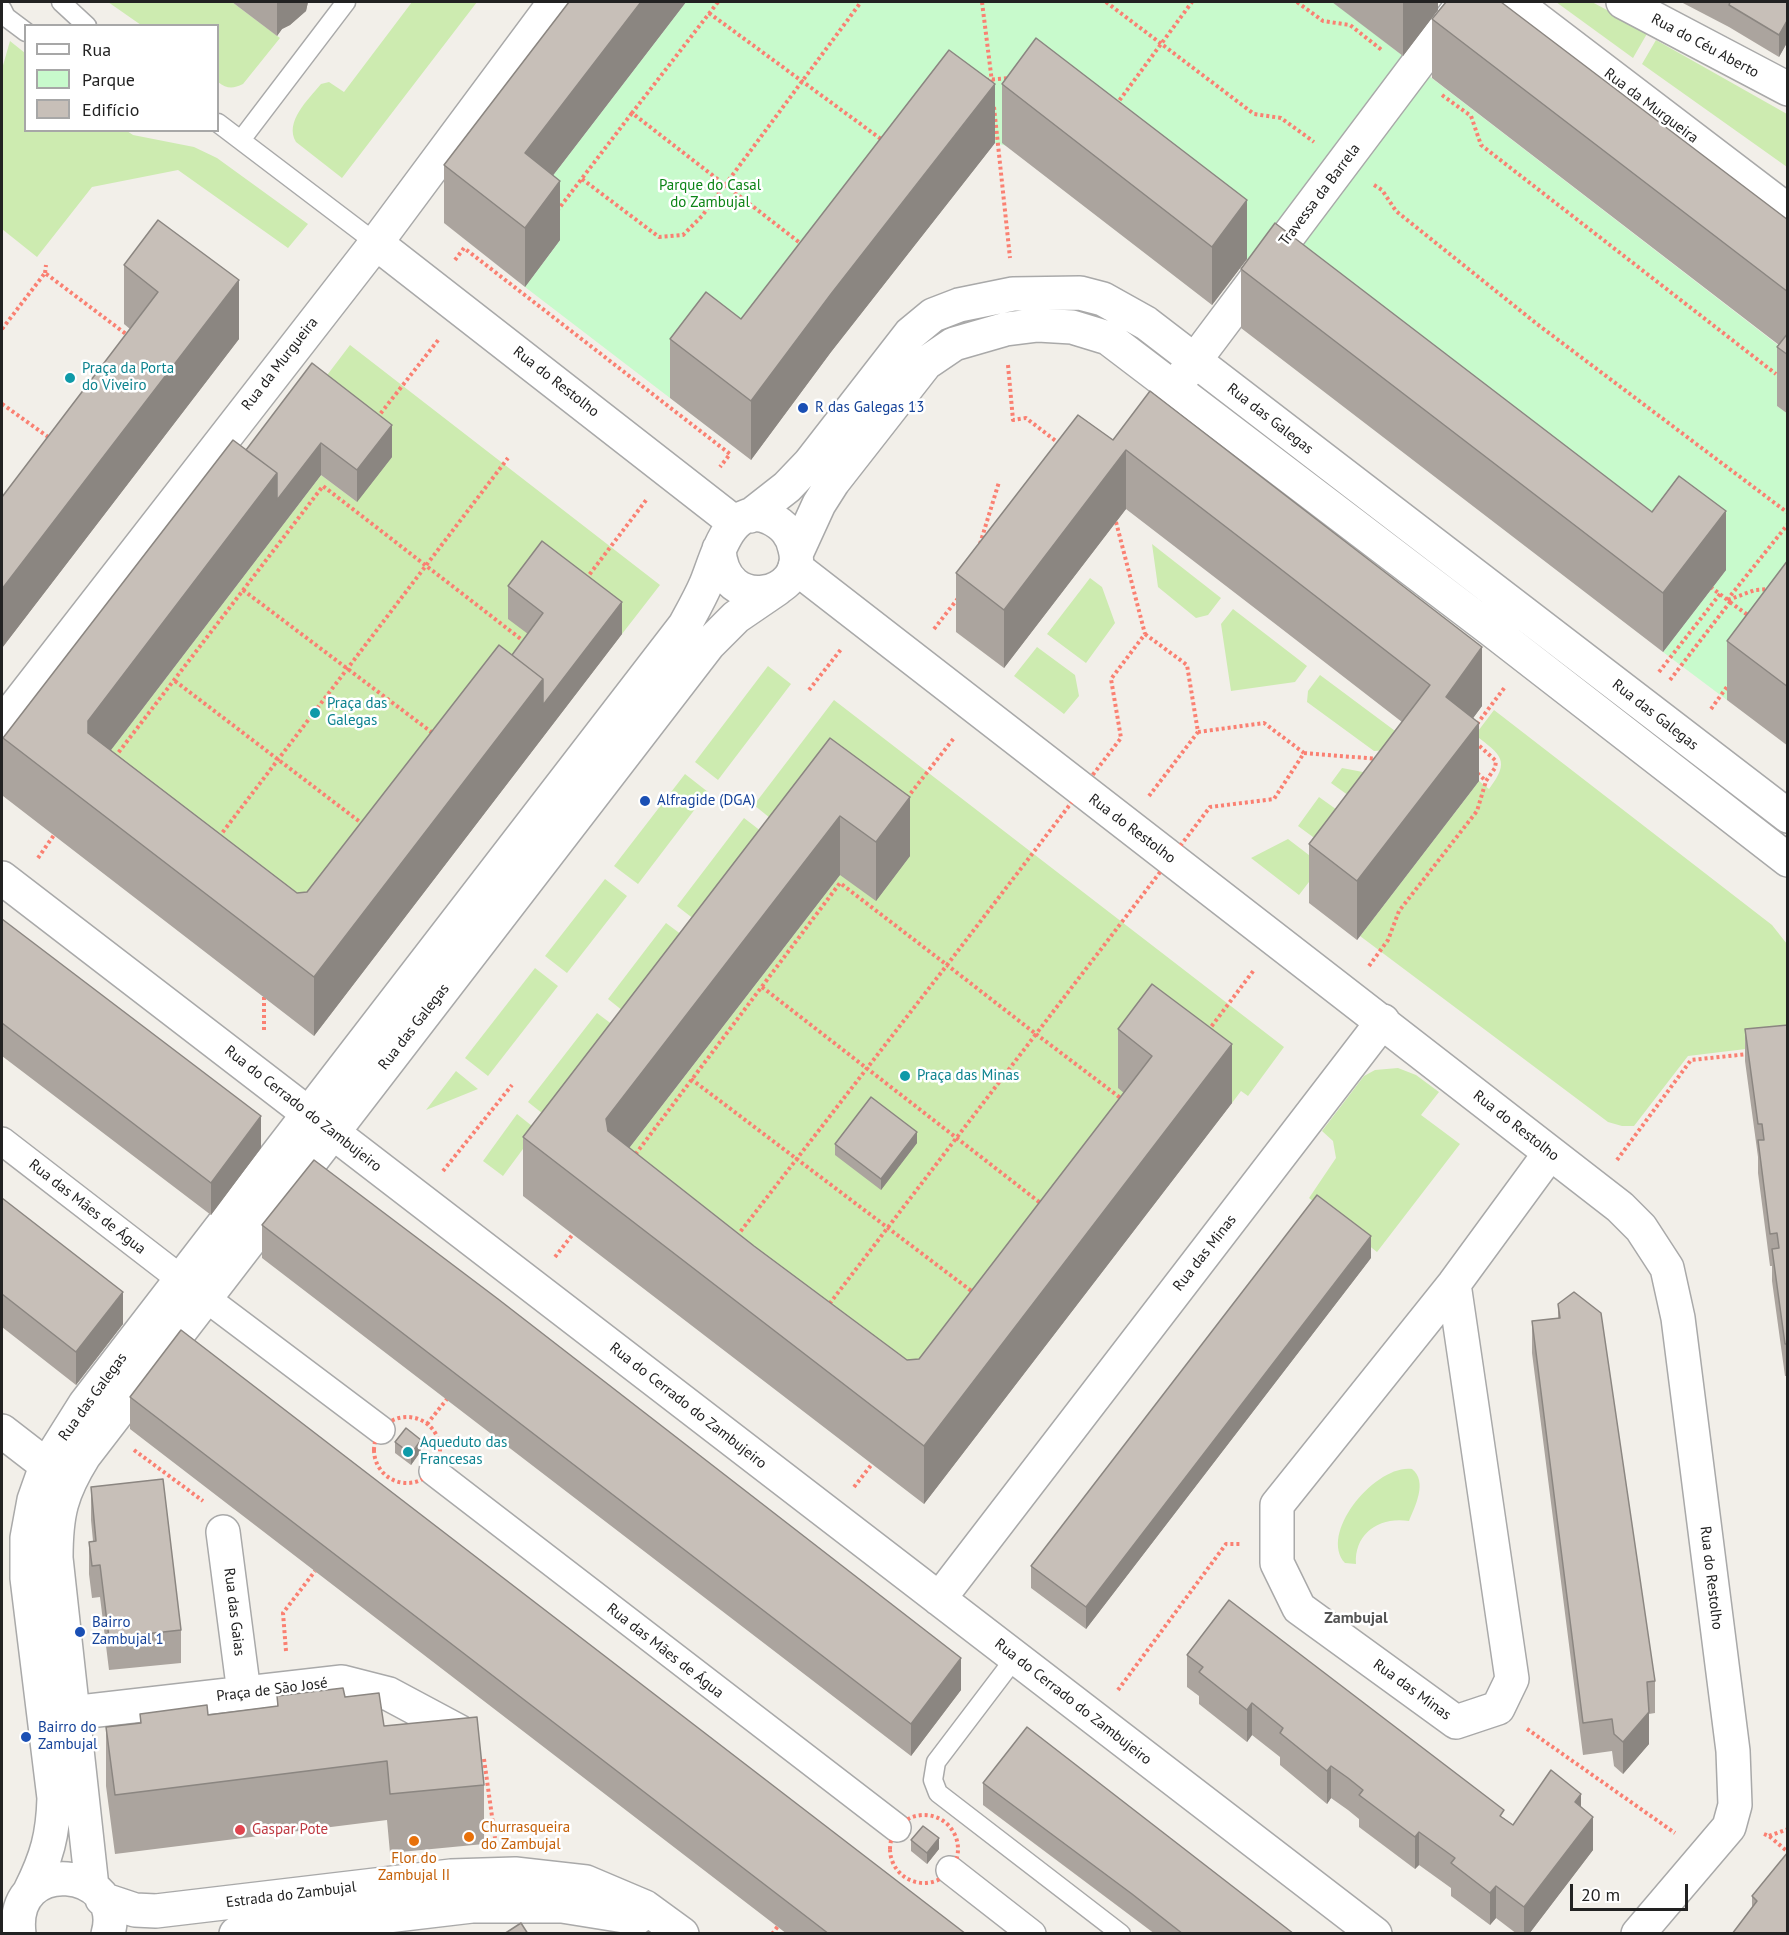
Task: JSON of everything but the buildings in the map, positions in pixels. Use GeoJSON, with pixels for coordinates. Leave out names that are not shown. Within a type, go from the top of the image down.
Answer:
{"type":"FeatureCollection","features":[{"type":"Feature","properties":{"kind":"street","name":"Rua da Murgueira"},"geometry":{"type":"LineString","coordinates":[[2,724],[376,243],[555,2]]}},
{"type":"Feature","properties":{"kind":"street","name":"Travessa da Barrela"},"geometry":{"type":"LineString","coordinates":[[1174,388],[1464,2]]}},
{"type":"Feature","properties":{"kind":"street","name":"Rua da Murgueira"},"geometry":{"type":"LineString","coordinates":[[1514,2],[1788,211]]}},
{"type":"Feature","properties":{"kind":"street","name":"Rua do Céu Aberto"},"geometry":{"type":"LineString","coordinates":[[1623,2],[1788,89]]}},
{"type":"Feature","properties":{"kind":"street","name":"Rua do Restolho"},"geometry":{"type":"LineString","coordinates":[[376,243],[669,470],[735,529]]}},
{"type":"Feature","properties":{"kind":"street","name":"Rua das Galegas"},"geometry":{"type":"LineString","coordinates":[[57,1474],[106,1429],[321,1123],[685,625],[735,529],[787,487],[809,464],[910,334],[933,315],[959,305],[1013,294],[1080,293],[1103,299],[1146,323],[1788,816]]}},
{"type":"Feature","properties":{"kind":"street"},"geometry":{"type":"LineString","coordinates":[[789,569],[792,537],[782,524],[767,517],[735,529],[720,564],[726,577],[736,587],[756,593],[789,569],[819,504],[833,482],[926,363],[954,344],[1000,329],[1038,325],[1072,327],[1108,338],[1788,860]]}},
{"type":"Feature","properties":{"kind":"street","name":"Rua do Restolho"},"geometry":{"type":"LineString","coordinates":[[789,569],[863,621],[1276,941],[1383,1021],[1595,1188],[1641,1228],[1667,1268],[1678,1318],[1733,1751],[1735,1805],[1729,1827],[1638,1934]]}},
{"type":"Feature","properties":{"kind":"street","name":"Rua das Galegas"},"geometry":{"type":"LineString","coordinates":[[57,1474],[86,1404],[321,1123],[709,644],[789,569]]}},
{"type":"Feature","properties":{"kind":"street","name":"Rua do Cerrado do Zambujeiro"},"geometry":{"type":"LineString","coordinates":[[2,878],[1376,1934]]}},
{"type":"Feature","properties":{"kind":"street","name":"Rua das Minas"},"geometry":{"type":"LineString","coordinates":[[939,1599],[1383,1021]]}},
{"type":"Feature","properties":{"kind":"street","name":"Rua das Mães de Água"},"geometry":{"type":"LineString","coordinates":[[2,1141],[173,1273]]}},
{"type":"Feature","properties":{"kind":"street","name":"Rua das Minas"},"geometry":{"type":"LineString","coordinates":[[1454,1284],[1512,1679],[1498,1708],[1456,1722],[1299,1608],[1277,1563],[1277,1505],[1454,1284],[1550,1153]]}},
{"type":"Feature","properties":{"kind":"street"},"geometry":{"type":"LineString","coordinates":[[215,1305],[381,1430]]}},
{"type":"Feature","properties":{"kind":"street"},"geometry":{"type":"LineString","coordinates":[[2,1431],[57,1474],[59,1714],[53,1831],[44,1863],[18,1914]]}},
{"type":"Feature","properties":{"kind":"street","name":"Rua das Mães de Água"},"geometry":{"type":"LineString","coordinates":[[433,1471],[897,1828]]}},
{"type":"Feature","properties":{"kind":"street","name":"Rua das Gaias"},"geometry":{"type":"LineString","coordinates":[[223,1532],[244,1693]]}},
{"type":"Feature","properties":{"kind":"street","name":"Praça de São José"},"geometry":{"type":"LineString","coordinates":[[59,1714],[342,1682],[389,1694],[460,1732]]}},
{"type":"Feature","properties":{"kind":"street"},"geometry":{"type":"LineString","coordinates":[[59,1714],[97,1893],[109,1913],[108,1934]]}},
{"type":"Feature","properties":{"kind":"street"},"geometry":{"type":"LineString","coordinates":[[950,1870],[1032,1934]]}},
{"type":"Feature","properties":{"kind":"street","name":"Estrada do Zambujal"},"geometry":{"type":"LineString","coordinates":[[18,1914],[45,1881],[60,1877],[78,1879],[97,1893],[135,1910],[156,1911],[452,1876],[499,1874],[586,1882],[645,1907],[680,1934]]}},
{"type":"Feature","properties":{"kind":"street","name":"Estrada do Zambujal"},"geometry":{"type":"LineString","coordinates":[[236,1934],[471,1906],[562,1906],[628,1915],[680,1934]]}},
{"type":"Feature","properties":{"kind":"lane"},"geometry":{"type":"LineString","coordinates":[[61,2],[85,24]]}},
{"type":"Feature","properties":{"kind":"lane"},"geometry":{"type":"LineString","coordinates":[[241,140],[346,2]]}},
{"type":"Feature","properties":{"kind":"lane"},"geometry":{"type":"LineString","coordinates":[[2,9],[6,17],[24,30]]}},
{"type":"Feature","properties":{"kind":"lane"},"geometry":{"type":"LineString","coordinates":[[219,124],[376,243]]}},
{"type":"Feature","properties":{"kind":"lane"},"geometry":{"type":"LineString","coordinates":[[1015,1658],[936,1762],[933,1780],[938,1793],[1120,1934]]}},
{"type":"Feature","properties":{"kind":"path"},"geometry":{"type":"LineString","coordinates":[[551,219],[718,2]]}},
{"type":"Feature","properties":{"kind":"path"},"geometry":{"type":"LineString","coordinates":[[582,179],[659,237],[683,235],[702,216],[861,2]]}},
{"type":"Feature","properties":{"kind":"path"},"geometry":{"type":"LineString","coordinates":[[982,2],[992,90]]}},
{"type":"Feature","properties":{"kind":"path"},"geometry":{"type":"LineString","coordinates":[[1112,111],[1192,2]]}},
{"type":"Feature","properties":{"kind":"path"},"geometry":{"type":"LineString","coordinates":[[1297,2],[1323,21],[1350,25],[1471,117],[1481,145],[1776,374]]}},
{"type":"Feature","properties":{"kind":"path"},"geometry":{"type":"LineString","coordinates":[[709,13],[890,145]]}},
{"type":"Feature","properties":{"kind":"path"},"geometry":{"type":"LineString","coordinates":[[981,80],[1013,78]]}},
{"type":"Feature","properties":{"kind":"path"},"geometry":{"type":"LineString","coordinates":[[993,100],[1013,294]]}},
{"type":"Feature","properties":{"kind":"path"},"geometry":{"type":"LineString","coordinates":[[632,113],[808,249]]}},
{"type":"Feature","properties":{"kind":"path"},"geometry":{"type":"LineString","coordinates":[[449,268],[464,248],[730,454],[714,474]]}},
{"type":"Feature","properties":{"kind":"path"},"geometry":{"type":"LineString","coordinates":[[2,329],[45,273],[46,265]]}},
{"type":"Feature","properties":{"kind":"path"},"geometry":{"type":"LineString","coordinates":[[45,273],[132,340]]}},
{"type":"Feature","properties":{"kind":"path"},"geometry":{"type":"LineString","coordinates":[[505,280],[509,274]]}},
{"type":"Feature","properties":{"kind":"path"},"geometry":{"type":"LineString","coordinates":[[372,424],[462,310]]}},
{"type":"Feature","properties":{"kind":"path"},"geometry":{"type":"LineString","coordinates":[[1008,358],[1012,420],[1026,418],[1064,447]]}},
{"type":"Feature","properties":{"kind":"path"},"geometry":{"type":"LineString","coordinates":[[1608,378],[1788,513]]}},
{"type":"Feature","properties":{"kind":"path"},"geometry":{"type":"LineString","coordinates":[[2,404],[53,441]]}},
{"type":"Feature","properties":{"kind":"path"},"geometry":{"type":"LineString","coordinates":[[692,425],[698,419]]}},
{"type":"Feature","properties":{"kind":"path"},"geometry":{"type":"LineString","coordinates":[[212,845],[508,458]]}},
{"type":"Feature","properties":{"kind":"path"},"geometry":{"type":"LineString","coordinates":[[583,582],[669,470]]}},
{"type":"Feature","properties":{"kind":"path"},"geometry":{"type":"LineString","coordinates":[[109,765],[328,480]]}},
{"type":"Feature","properties":{"kind":"path"},"geometry":{"type":"LineString","coordinates":[[978,551],[999,482]]}},
{"type":"Feature","properties":{"kind":"path"},"geometry":{"type":"LineString","coordinates":[[323,486],[532,647]]}},
{"type":"Feature","properties":{"kind":"path"},"geometry":{"type":"LineString","coordinates":[[1116,522],[1145,634],[1187,665],[1198,732]]}},
{"type":"Feature","properties":{"kind":"path"},"geometry":{"type":"LineString","coordinates":[[1681,665],[1788,524]]}},
{"type":"Feature","properties":{"kind":"path"},"geometry":{"type":"LineString","coordinates":[[1712,588],[1750,616]]}},
{"type":"Feature","properties":{"kind":"path"},"geometry":{"type":"LineString","coordinates":[[243,590],[436,736]]}},
{"type":"Feature","properties":{"kind":"path"},"geometry":{"type":"LineString","coordinates":[[1729,601],[1755,590],[1779,590]]}},
{"type":"Feature","properties":{"kind":"path"},"geometry":{"type":"LineString","coordinates":[[942,619],[962,594]]}},
{"type":"Feature","properties":{"kind":"path"},"geometry":{"type":"LineString","coordinates":[[1637,700],[1720,594]]}},
{"type":"Feature","properties":{"kind":"path"},"geometry":{"type":"LineString","coordinates":[[809,690],[863,621]]}},
{"type":"Feature","properties":{"kind":"path"},"geometry":{"type":"LineString","coordinates":[[736,1237],[1120,738],[1111,679],[1145,634]]}},
{"type":"Feature","properties":{"kind":"path"},"geometry":{"type":"LineString","coordinates":[[1721,695],[1735,676]]}},
{"type":"Feature","properties":{"kind":"path"},"geometry":{"type":"LineString","coordinates":[[175,681],[366,827]]}},
{"type":"Feature","properties":{"kind":"path"},"geometry":{"type":"LineString","coordinates":[[1347,995],[1388,940],[1399,911],[1477,811],[1486,781],[1495,768],[1496,761],[1469,734],[1488,708]]}},
{"type":"Feature","properties":{"kind":"path"},"geometry":{"type":"LineString","coordinates":[[901,806],[977,709]]}},
{"type":"Feature","properties":{"kind":"path"},"geometry":{"type":"LineString","coordinates":[[1127,825],[1198,732],[1264,723],[1304,753],[1382,760]]}},
{"type":"Feature","properties":{"kind":"path"},"geometry":{"type":"LineString","coordinates":[[1201,820],[1210,807],[1274,799],[1304,753]]}},
{"type":"Feature","properties":{"kind":"path"},"geometry":{"type":"LineString","coordinates":[[1471,768],[1486,781]]}},
{"type":"Feature","properties":{"kind":"path"},"geometry":{"type":"LineString","coordinates":[[821,1315],[1171,859]]}},
{"type":"Feature","properties":{"kind":"path"},"geometry":{"type":"LineString","coordinates":[[608,1190],[844,878]]}},
{"type":"Feature","properties":{"kind":"path"},"geometry":{"type":"LineString","coordinates":[[840,883],[1143,1115]]}},
{"type":"Feature","properties":{"kind":"path"},"geometry":{"type":"LineString","coordinates":[[1207,1032],[1276,941]]}},
{"type":"Feature","properties":{"kind":"path"},"geometry":{"type":"LineString","coordinates":[[762,987],[1044,1205]]}},
{"type":"Feature","properties":{"kind":"path"},"geometry":{"type":"LineString","coordinates":[[264,997],[264,1038]]}},
{"type":"Feature","properties":{"kind":"path"},"geometry":{"type":"LineString","coordinates":[[1595,1188],[1690,1060],[1755,1053]]}},
{"type":"Feature","properties":{"kind":"path"},"geometry":{"type":"LineString","coordinates":[[691,1079],[976,1294]]}},
{"type":"Feature","properties":{"kind":"path"},"geometry":{"type":"LineString","coordinates":[[420,1200],[512,1085]]}},
{"type":"Feature","properties":{"kind":"path"},"geometry":{"type":"LineString","coordinates":[[906,1419],[1147,1110]]}},
{"type":"Feature","properties":{"kind":"path"},"geometry":{"type":"LineString","coordinates":[[613,1184],[912,1412]]}},
{"type":"Feature","properties":{"kind":"path"},"geometry":{"type":"LineString","coordinates":[[1053,1212],[1062,1219]]}},
{"type":"Feature","properties":{"kind":"path"},"geometry":{"type":"LineString","coordinates":[[716,1263],[723,1254]]}},
{"type":"Feature","properties":{"kind":"path"},"geometry":{"type":"LineString","coordinates":[[985,1301],[994,1308]]}},
{"type":"Feature","properties":{"kind":"path"},"geometry":{"type":"LineString","coordinates":[[807,1333],[814,1324]]}},
{"type":"Feature","properties":{"kind":"path"},"geometry":{"type":"LineString","coordinates":[[427,1424],[447,1399]]}},
{"type":"Feature","properties":{"kind":"path"},"geometry":{"type":"LineString","coordinates":[[106,1429],[201,1499],[223,1532]]}},
{"type":"Feature","properties":{"kind":"path"},"geometry":{"type":"LineString","coordinates":[[380,1486],[387,1477]]}},
{"type":"Feature","properties":{"kind":"path"},"geometry":{"type":"LineString","coordinates":[[1096,1720],[1226,1544],[1247,1543]]}},
{"type":"Feature","properties":{"kind":"path"},"geometry":{"type":"LineString","coordinates":[[290,1688],[283,1613],[315,1571]]}},
{"type":"Feature","properties":{"kind":"path"},"geometry":{"type":"LineString","coordinates":[[1521,1725],[1683,1839]]}},
{"type":"Feature","properties":{"kind":"path"},"geometry":{"type":"LineString","coordinates":[[460,1732],[485,1760],[499,1874]]}},
{"type":"Feature","properties":{"kind":"path"},"geometry":{"type":"LineString","coordinates":[[1769,1836],[1788,1829]]}},
{"type":"Feature","properties":{"kind":"path"},"geometry":{"type":"LineString","coordinates":[[772,1934],[778,1926]]}},
{"type":"Feature","properties":{"kind":"green space"},"geometry":{"type":"Polygon","coordinates":[[[108,2],[232,2],[280,38],[243,84],[227,87],[219,83],[219,24],[140,24],[108,2]]]}},
{"type":"Feature","properties":{"kind":"green space"},"geometry":{"type":"Polygon","coordinates":[[[412,2],[477,2],[342,178],[296,142],[293,134],[295,119],[321,84],[329,82],[344,92],[412,2]]]}},
{"type":"Feature","properties":{"kind":"green space","name":"Parque do Casal do Zambujal"},"geometry":{"type":"Polygon","coordinates":[[[686,2],[1333,2],[1787,352],[1777,406],[1788,414],[1787,619],[1727,700],[1663,652],[1726,570],[1275,281],[1140,178],[995,143],[949,109],[741,378],[705,351],[670,398],[525,287],[560,240],[525,212],[686,2]]]}},
{"type":"Feature","properties":{"kind":"green space"},"geometry":{"type":"Polygon","coordinates":[[[1556,2],[1592,2],[1648,32],[1633,58],[1556,2]]]}},
{"type":"Feature","properties":{"kind":"green space"},"geometry":{"type":"Polygon","coordinates":[[[1656,40],[1787,114],[1787,167],[1642,64],[1656,40]]]}},
{"type":"Feature","properties":{"kind":"green space"},"geometry":{"type":"Polygon","coordinates":[[[10,41],[24,52],[24,132],[128,132],[133,135],[194,147],[217,158],[308,224],[288,248],[178,170],[92,187],[37,257],[2,229],[2,69],[10,41]]]}},
{"type":"Feature","properties":{"kind":"green space","name":"Praça das Galegas"},"geometry":{"type":"Polygon","coordinates":[[[350,345],[660,585],[622,634],[537,641],[307,951],[88,780],[321,475],[357,502],[312,395],[350,345]]]}},
{"type":"Feature","properties":{"kind":"green space"},"geometry":{"type":"Polygon","coordinates":[[[1152,544],[1221,598],[1208,615],[1196,618],[1158,587],[1152,544]]]}},
{"type":"Feature","properties":{"kind":"green space"},"geometry":{"type":"Polygon","coordinates":[[[1090,578],[1102,587],[1115,623],[1086,663],[1047,634],[1090,578]]]}},
{"type":"Feature","properties":{"kind":"green space"},"geometry":{"type":"Polygon","coordinates":[[[1233,609],[1307,666],[1295,682],[1231,691],[1221,624],[1233,609]]]}},
{"type":"Feature","properties":{"kind":"green space"},"geometry":{"type":"Polygon","coordinates":[[[1037,647],[1075,675],[1079,696],[1064,714],[1014,676],[1037,647]]]}},
{"type":"Feature","properties":{"kind":"green space"},"geometry":{"type":"Polygon","coordinates":[[[768,666],[791,684],[718,780],[695,762],[768,666]]]}},
{"type":"Feature","properties":{"kind":"green space"},"geometry":{"type":"Polygon","coordinates":[[[1320,675],[1418,748],[1374,751],[1307,702],[1308,691],[1320,675]]]}},
{"type":"Feature","properties":{"kind":"green space","name":"Praça das Minas"},"geometry":{"type":"Polygon","coordinates":[[[834,700],[1284,1047],[1248,1096],[1241,1091],[1232,1103],[1152,1114],[919,1418],[606,1178],[840,875],[754,805],[834,700]]]}},
{"type":"Feature","properties":{"kind":"green space"},"geometry":{"type":"Polygon","coordinates":[[[1494,710],[1772,925],[1787,944],[1787,1044],[1688,1056],[1634,1126],[1622,1126],[1608,1122],[1360,936],[1479,781],[1489,789],[1496,779],[1500,771],[1500,759],[1497,753],[1475,735],[1494,710]]]}},
{"type":"Feature","properties":{"kind":"green space"},"geometry":{"type":"Polygon","coordinates":[[[1342,768],[1389,777],[1366,808],[1331,783],[1342,768]]]}},
{"type":"Feature","properties":{"kind":"green space"},"geometry":{"type":"Polygon","coordinates":[[[685,774],[708,792],[638,884],[614,866],[685,774]]]}},
{"type":"Feature","properties":{"kind":"green space"},"geometry":{"type":"Polygon","coordinates":[[[1319,797],[1354,822],[1332,851],[1298,826],[1319,797]]]}},
{"type":"Feature","properties":{"kind":"green space"},"geometry":{"type":"Polygon","coordinates":[[[744,818],[766,835],[699,923],[677,906],[744,818]]]}},
{"type":"Feature","properties":{"kind":"green space"},"geometry":{"type":"Polygon","coordinates":[[[1288,839],[1322,865],[1299,895],[1251,858],[1288,839]]]}},
{"type":"Feature","properties":{"kind":"green space"},"geometry":{"type":"Polygon","coordinates":[[[605,879],[627,896],[567,973],[545,956],[605,879]]]}},
{"type":"Feature","properties":{"kind":"green space"},"geometry":{"type":"Polygon","coordinates":[[[666,923],[686,938],[628,1015],[608,999],[666,923]]]}},
{"type":"Feature","properties":{"kind":"green space"},"geometry":{"type":"Polygon","coordinates":[[[535,968],[558,986],[488,1076],[465,1058],[535,968]]]}},
{"type":"Feature","properties":{"kind":"green space"},"geometry":{"type":"Polygon","coordinates":[[[597,1013],[617,1028],[547,1117],[528,1102],[597,1013]]]}},
{"type":"Feature","properties":{"kind":"green space"},"geometry":{"type":"Polygon","coordinates":[[[1398,1068],[1416,1075],[1439,1092],[1421,1115],[1460,1144],[1377,1252],[1309,1198],[1336,1158],[1333,1141],[1322,1131],[1364,1076],[1375,1070],[1398,1068]]]}},
{"type":"Feature","properties":{"kind":"green space"},"geometry":{"type":"Polygon","coordinates":[[[456,1071],[478,1089],[426,1110],[456,1071]]]}},
{"type":"Feature","properties":{"kind":"green space"},"geometry":{"type":"Polygon","coordinates":[[[517,1114],[537,1130],[503,1176],[483,1161],[517,1114]]]}},
{"type":"Feature","properties":{"kind":"green space"},"geometry":{"type":"Polygon","coordinates":[[[1412,1469],[1417,1474],[1420,1487],[1409,1521],[1388,1521],[1371,1529],[1359,1544],[1356,1564],[1345,1563],[1339,1550],[1339,1535],[1355,1503],[1383,1477],[1398,1470],[1412,1469]]]}},
{"type":"Feature","properties":{"kind":"place","name":"Praça da Porta do Viveiro"},"geometry":{"type":"Point","coordinates":[70,378]}},
{"type":"Feature","properties":{"kind":"place","name":"R das Galegas 13"},"geometry":{"type":"Point","coordinates":[803,408]}},
{"type":"Feature","properties":{"kind":"place","name":"Praça das Galegas"},"geometry":{"type":"Point","coordinates":[315,713]}},
{"type":"Feature","properties":{"kind":"place","name":"Alfragide (DGA)"},"geometry":{"type":"Point","coordinates":[645,801]}},
{"type":"Feature","properties":{"kind":"place","name":"Praça das Minas"},"geometry":{"type":"Point","coordinates":[905,1076]}},
{"type":"Feature","properties":{"kind":"place","name":"Aqueduto das Francesas"},"geometry":{"type":"Point","coordinates":[408,1452]}},
{"type":"Feature","properties":{"kind":"place","name":"Bairro Zambujal 1"},"geometry":{"type":"Point","coordinates":[80,1632]}},
{"type":"Feature","properties":{"kind":"place","name":"Bairro do Zambujal"},"geometry":{"type":"Point","coordinates":[26,1737]}},
{"type":"Feature","properties":{"kind":"place","name":"Gaspar Pote"},"geometry":{"type":"Point","coordinates":[240,1830]}},
{"type":"Feature","properties":{"kind":"place","name":"Churrasqueira do Zambujal"},"geometry":{"type":"Point","coordinates":[469,1837]}},
{"type":"Feature","properties":{"kind":"place","name":"Flor do Zambujal II"},"geometry":{"type":"Point","coordinates":[414,1841]}},
{"type":"Feature","properties":{"kind":"district","name":"Zambujal"},"geometry":{"type":"Point","coordinates":[1356,1618]}}]}
